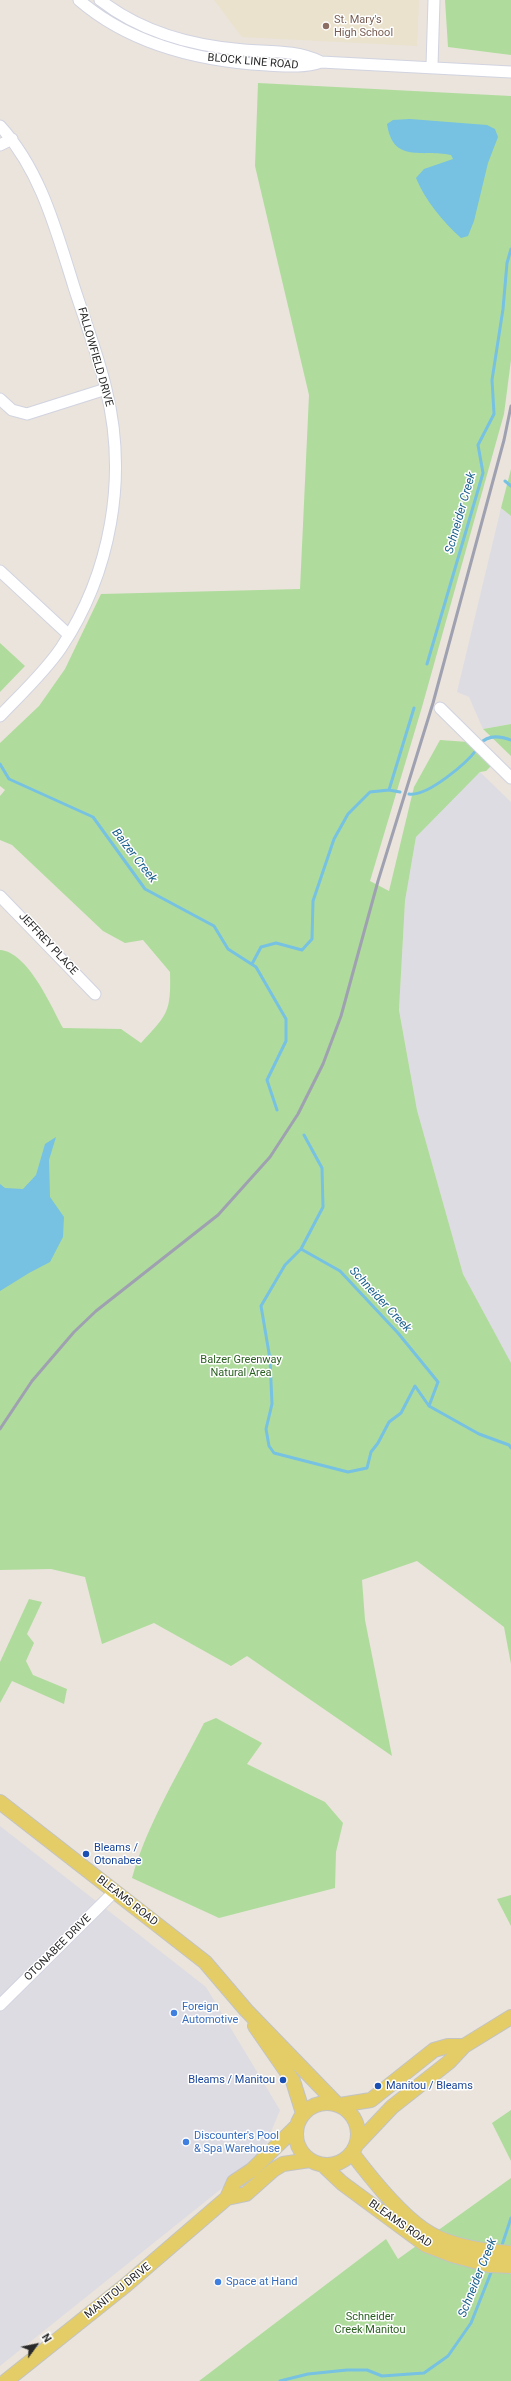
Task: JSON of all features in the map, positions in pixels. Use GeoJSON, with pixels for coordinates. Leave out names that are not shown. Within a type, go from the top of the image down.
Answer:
{"type":"FeatureCollection","features":[{"type":"Feature","properties":{"kind":"main road","name":"BLEAMS ROAD"},"geometry":{"type":"LineString","coordinates":[[0,1802],[205,1962],[246,2010],[339,2104]]}},
{"type":"Feature","properties":{"kind":"main road","name":"BLEAMS ROAD"},"geometry":{"type":"LineString","coordinates":[[246,2010],[263,2040],[293,2081],[300,2119]]}},
{"type":"Feature","properties":{"kind":"main road"},"geometry":{"type":"LineString","coordinates":[[464,2046],[448,2046],[434,2050],[371,2100],[339,2104],[318,2103],[300,2119],[296,2137],[299,2147],[316,2162],[339,2163],[355,2148],[392,2107],[449,2062],[464,2046],[511,2017]]}},
{"type":"Feature","properties":{"kind":"main road"},"geometry":{"type":"LineString","coordinates":[[339,2104],[350,2112],[356,2121],[359,2133],[355,2148]]}},
{"type":"Feature","properties":{"kind":"main road","name":"MANITOU DRIVE"},"geometry":{"type":"LineString","coordinates":[[6,2381],[126,2285],[227,2198],[234,2182],[252,2170],[300,2119]]}},
{"type":"Feature","properties":{"kind":"main road","name":"BLEAMS ROAD"},"geometry":{"type":"LineString","coordinates":[[355,2148],[374,2181],[423,2229],[454,2250],[489,2265],[511,2266]]}},
{"type":"Feature","properties":{"kind":"main road","name":"BLEAMS ROAD"},"geometry":{"type":"LineString","coordinates":[[316,2162],[389,2219],[426,2245],[454,2250],[511,2254]]}},
{"type":"Feature","properties":{"kind":"main road","name":"MANITOU DRIVE"},"geometry":{"type":"LineString","coordinates":[[227,2198],[246,2194],[273,2170],[283,2164],[316,2162]]}},
{"type":"Feature","properties":{"kind":"street","name":"BLOCK LINE ROAD"},"geometry":{"type":"LineString","coordinates":[[79,0],[108,21],[160,47],[221,61],[305,67],[321,62],[432,66],[511,72]]}},
{"type":"Feature","properties":{"kind":"street","name":"BLOCK LINE ROAD"},"geometry":{"type":"LineString","coordinates":[[100,0],[144,26],[187,42],[214,48],[306,54],[321,62]]}},
{"type":"Feature","properties":{"kind":"street"},"geometry":{"type":"LineString","coordinates":[[432,66],[434,0]]}},
{"type":"Feature","properties":{"kind":"street","name":"FALLOWFIELD DRIVE"},"geometry":{"type":"LineString","coordinates":[[0,126],[12,139],[35,175],[52,218],[106,389],[115,452],[113,515],[98,576],[85,607],[60,650],[0,716]]}},
{"type":"Feature","properties":{"kind":"street"},"geometry":{"type":"LineString","coordinates":[[0,145],[12,139]]}},
{"type":"Feature","properties":{"kind":"street"},"geometry":{"type":"LineString","coordinates":[[0,399],[12,410],[27,414],[106,389]]}},
{"type":"Feature","properties":{"kind":"street"},"geometry":{"type":"LineString","coordinates":[[0,571],[69,635]]}},
{"type":"Feature","properties":{"kind":"street"},"geometry":{"type":"LineString","coordinates":[[440,708],[511,778]]}},
{"type":"Feature","properties":{"kind":"street","name":"JEFFREY PLACE"},"geometry":{"type":"LineString","coordinates":[[0,896],[95,994]]}},
{"type":"Feature","properties":{"kind":"street","name":"OTONABEE DRIVE"},"geometry":{"type":"LineString","coordinates":[[0,2006],[115,1892]]}},
{"type":"Feature","properties":{"kind":"shaded area","name":"St. Mary's High School"},"geometry":{"type":"Polygon","coordinates":[[[214,0],[419,0],[417,46],[242,37],[214,0]]]}},
{"type":"Feature","properties":{"kind":"shaded area"},"geometry":{"type":"Polygon","coordinates":[[[501,508],[511,516],[511,724],[483,729],[469,697],[457,692],[501,508]]]}},
{"type":"Feature","properties":{"kind":"shaded area"},"geometry":{"type":"Polygon","coordinates":[[[480,772],[511,802],[511,1364],[463,1274],[417,1110],[399,1009],[405,901],[416,837],[431,819],[480,772]]]}},
{"type":"Feature","properties":{"kind":"shaded area"},"geometry":{"type":"Polygon","coordinates":[[[0,1826],[206,1987],[280,2110],[261,2157],[0,2366],[0,1826]]]}},
{"type":"Feature","properties":{"kind":"green space"},"geometry":{"type":"Polygon","coordinates":[[[445,0],[511,0],[511,55],[448,47],[445,0]]]}},
{"type":"Feature","properties":{"kind":"green space","name":"Balzer Greenway Natural Area"},"geometry":{"type":"Polygon","coordinates":[[[258,83],[511,96],[511,360],[504,414],[422,707],[370,881],[389,891],[414,787],[440,740],[468,742],[493,764],[486,771],[480,772],[416,837],[405,901],[399,1010],[417,1110],[463,1274],[511,1363],[511,1664],[504,1627],[417,1561],[362,1580],[365,1620],[392,1756],[247,1656],[231,1666],[154,1623],[102,1644],[85,1577],[51,1569],[0,1570],[0,950],[10,953],[20,960],[29,970],[38,982],[63,1028],[121,1029],[141,1043],[166,1012],[170,996],[170,972],[143,940],[125,943],[103,931],[12,845],[0,840],[0,796],[5,790],[0,786],[0,743],[39,706],[65,669],[101,594],[300,589],[309,395],[255,166],[258,83]]]}},
{"type":"Feature","properties":{"kind":"green space"},"geometry":{"type":"Polygon","coordinates":[[[511,469],[511,516],[501,508],[511,469]]]}},
{"type":"Feature","properties":{"kind":"green space"},"geometry":{"type":"Polygon","coordinates":[[[0,643],[25,666],[0,692],[0,643]]]}},
{"type":"Feature","properties":{"kind":"green space"},"geometry":{"type":"Polygon","coordinates":[[[511,724],[511,756],[483,729],[511,724]]]}},
{"type":"Feature","properties":{"kind":"green space"},"geometry":{"type":"Polygon","coordinates":[[[29,1599],[42,1602],[27,1634],[34,1643],[26,1661],[33,1675],[67,1689],[64,1704],[12,1681],[0,1703],[0,1662],[29,1599]]]}},
{"type":"Feature","properties":{"kind":"green space"},"geometry":{"type":"Polygon","coordinates":[[[216,1718],[262,1743],[247,1764],[325,1802],[343,1823],[336,1852],[335,1888],[219,1918],[132,1878],[146,1838],[174,1780],[204,1723],[216,1718]]]}},
{"type":"Feature","properties":{"kind":"green space"},"geometry":{"type":"Polygon","coordinates":[[[511,1895],[511,1926],[497,1899],[511,1895]]]}},
{"type":"Feature","properties":{"kind":"green space"},"geometry":{"type":"Polygon","coordinates":[[[511,2110],[511,2161],[492,2123],[511,2110]]]}},
{"type":"Feature","properties":{"kind":"green space","name":"Schneider Creek Manitou"},"geometry":{"type":"Polygon","coordinates":[[[511,2178],[511,2381],[199,2381],[386,2239],[398,2259],[511,2178]]]}},
{"type":"Feature","properties":{"kind":"water"},"geometry":{"type":"Polygon","coordinates":[[[410,119],[487,125],[495,129],[498,137],[488,163],[474,221],[468,236],[461,238],[448,225],[429,202],[416,178],[424,169],[453,159],[451,155],[402,150],[395,145],[390,137],[387,124],[393,120],[410,119]]]}},
{"type":"Feature","properties":{"kind":"water"},"geometry":{"type":"Polygon","coordinates":[[[56,1137],[49,1160],[50,1197],[64,1217],[63,1237],[50,1262],[0,1291],[0,1184],[5,1188],[23,1189],[36,1175],[45,1144],[56,1137]]]}},
{"type":"Feature","properties":{"kind":"waterway","name":"Schneider Creek"},"geometry":{"type":"LineString","coordinates":[[427,664],[483,473],[478,445],[494,414],[492,380],[503,309],[507,263],[511,249]]}},
{"type":"Feature","properties":{"kind":"waterway","name":"Schneider Creek"},"geometry":{"type":"LineString","coordinates":[[505,481],[511,486]]}},
{"type":"Feature","properties":{"kind":"waterway","name":"Schneider Creek"},"geometry":{"type":"LineString","coordinates":[[389,790],[414,708]]}},
{"type":"Feature","properties":{"kind":"waterway","name":"Schneider Creek"},"geometry":{"type":"LineString","coordinates":[[480,744],[490,737],[511,740]]}},
{"type":"Feature","properties":{"kind":"waterway","name":"Schneider Creek"},"geometry":{"type":"LineString","coordinates":[[409,794],[417,794],[436,785],[456,770],[477,749]]}},
{"type":"Feature","properties":{"kind":"waterway","name":"Balzer Creek"},"geometry":{"type":"LineString","coordinates":[[0,764],[9,779],[93,817],[145,889],[214,926],[228,949],[256,967],[286,1019],[286,1041],[267,1080],[277,1110]]}},
{"type":"Feature","properties":{"kind":"waterway","name":"Schneider Creek"},"geometry":{"type":"LineString","coordinates":[[252,964],[261,947],[276,943],[302,950],[312,939],[313,901],[334,839],[348,814],[370,792],[389,790],[400,792]]}},
{"type":"Feature","properties":{"kind":"waterway"},"geometry":{"type":"LineString","coordinates":[[304,1135],[322,1168],[323,1207],[301,1249],[285,1265],[261,1306],[270,1359],[272,1404],[266,1429],[269,1446],[274,1453],[348,1472],[367,1468],[371,1452],[378,1443],[389,1422],[401,1413],[415,1386],[429,1406],[479,1434],[509,1445],[511,1448]]}},
{"type":"Feature","properties":{"kind":"waterway","name":"Schneider Creek"},"geometry":{"type":"LineString","coordinates":[[301,1249],[340,1271],[398,1333],[438,1382],[429,1406]]}},
{"type":"Feature","properties":{"kind":"waterway","name":"Schneider Creek"},"geometry":{"type":"LineString","coordinates":[[501,2248],[511,2218]]}},
{"type":"Feature","properties":{"kind":"waterway","name":"Schneider Creek"},"geometry":{"type":"LineString","coordinates":[[280,2381],[308,2374],[347,2370],[367,2370],[382,2376],[424,2373],[448,2356],[471,2323],[492,2270]]}},
{"type":"Feature","properties":{"kind":"railway"},"geometry":{"type":"LineString","coordinates":[[0,1429],[32,1381],[74,1332],[96,1311],[218,1215],[270,1157],[298,1114],[323,1064],[341,1016],[378,881],[433,703],[504,440],[511,406]]}},
{"type":"Feature","properties":{"kind":"place","name":"St. Mary's High School"},"geometry":{"type":"Point","coordinates":[326,26]}},
{"type":"Feature","properties":{"kind":"place","name":"Bleams / Otonabee"},"geometry":{"type":"Point","coordinates":[86,1854]}},
{"type":"Feature","properties":{"kind":"place","name":"Foreign Automotive"},"geometry":{"type":"Point","coordinates":[174,2013]}},
{"type":"Feature","properties":{"kind":"place","name":"Bleams / Manitou"},"geometry":{"type":"Point","coordinates":[283,2080]}},
{"type":"Feature","properties":{"kind":"place","name":"Manitou / Bleams"},"geometry":{"type":"Point","coordinates":[378,2086]}},
{"type":"Feature","properties":{"kind":"place","name":"Discounter's Pool & Spa Warehouse"},"geometry":{"type":"Point","coordinates":[186,2142]}},
{"type":"Feature","properties":{"kind":"place","name":"Space at Hand"},"geometry":{"type":"Point","coordinates":[218,2282]}}]}
